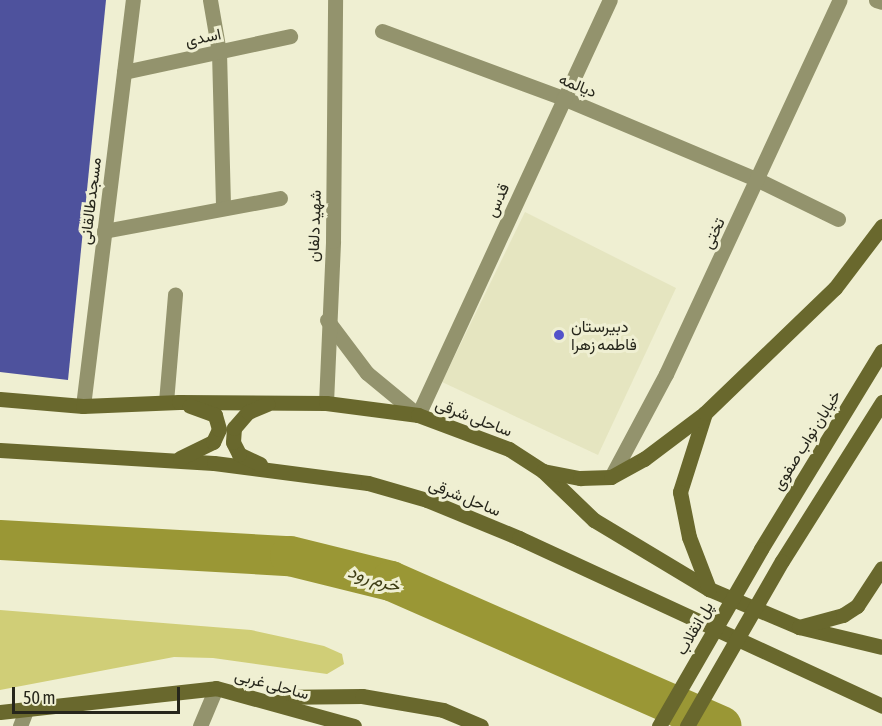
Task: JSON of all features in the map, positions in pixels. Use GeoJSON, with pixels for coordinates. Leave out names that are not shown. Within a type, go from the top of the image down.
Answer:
{"type":"FeatureCollection","features":[{"type":"Feature","properties":{"kind":"main road"},"geometry":{"type":"LineString","coordinates":[[543,471],[580,478],[610,477],[644,459],[705,413],[835,288],[882,226]]}},
{"type":"Feature","properties":{"kind":"main road","name":"خیابان نواب صفوی"},"geometry":{"type":"LineString","coordinates":[[760,549],[882,351]]}},
{"type":"Feature","properties":{"kind":"main road","name":"ساحلی شرقی"},"geometry":{"type":"LineString","coordinates":[[0,399],[83,406],[172,402],[326,403],[418,415],[509,449],[543,471],[594,520],[709,589],[799,627],[882,647]]}},
{"type":"Feature","properties":{"kind":"main road"},"geometry":{"type":"LineString","coordinates":[[273,401],[248,412],[234,428],[233,442],[240,454],[277,470]]}},
{"type":"Feature","properties":{"kind":"main road"},"geometry":{"type":"LineString","coordinates":[[172,402],[215,415],[219,429],[213,442],[196,454],[172,461]]}},
{"type":"Feature","properties":{"kind":"main road"},"geometry":{"type":"LineString","coordinates":[[687,726],[783,561],[882,402]]}},
{"type":"Feature","properties":{"kind":"main road"},"geometry":{"type":"LineString","coordinates":[[705,413],[680,492],[689,537],[709,589]]}},
{"type":"Feature","properties":{"kind":"main road","name":"ساحل شرقی"},"geometry":{"type":"LineString","coordinates":[[0,450],[277,470],[368,483],[427,500],[519,538],[882,706]]}},
{"type":"Feature","properties":{"kind":"main road","name":"پل انقلاب"},"geometry":{"type":"LineString","coordinates":[[659,726],[760,549]]}},
{"type":"Feature","properties":{"kind":"main road"},"geometry":{"type":"LineString","coordinates":[[799,627],[843,615],[857,606],[882,568]]}},
{"type":"Feature","properties":{"kind":"main road","name":"ساحلی غربی"},"geometry":{"type":"LineString","coordinates":[[0,712],[216,688],[354,726]]}},
{"type":"Feature","properties":{"kind":"main road"},"geometry":{"type":"LineString","coordinates":[[254,697],[362,696],[442,710],[481,726]]}},
{"type":"Feature","properties":{"kind":"street","name":"مسجدطالقانی"},"geometry":{"type":"LineString","coordinates":[[83,406],[133,0]]}},
{"type":"Feature","properties":{"kind":"street"},"geometry":{"type":"LineString","coordinates":[[210,0],[219,52],[223,208]]}},
{"type":"Feature","properties":{"kind":"street","name":"قدس"},"geometry":{"type":"LineString","coordinates":[[418,415],[610,0]]}},
{"type":"Feature","properties":{"kind":"street","name":"تختی"},"geometry":{"type":"LineString","coordinates":[[610,477],[666,374],[840,0]]}},
{"type":"Feature","properties":{"kind":"street"},"geometry":{"type":"LineString","coordinates":[[876,0],[882,2]]}},
{"type":"Feature","properties":{"kind":"street","name":"شهید دلفان"},"geometry":{"type":"LineString","coordinates":[[326,403],[327,320],[333,241],[336,1]]}},
{"type":"Feature","properties":{"kind":"street","name":"دیالمه"},"geometry":{"type":"LineString","coordinates":[[382,31],[563,98],[758,180],[838,219]]}},
{"type":"Feature","properties":{"kind":"street","name":"اسدی"},"geometry":{"type":"LineString","coordinates":[[124,72],[290,36]]}},
{"type":"Feature","properties":{"kind":"street"},"geometry":{"type":"LineString","coordinates":[[104,231],[280,198]]}},
{"type":"Feature","properties":{"kind":"street"},"geometry":{"type":"LineString","coordinates":[[172,402],[175,294]]}},
{"type":"Feature","properties":{"kind":"street"},"geometry":{"type":"LineString","coordinates":[[327,320],[367,372],[418,415]]}},
{"type":"Feature","properties":{"kind":"street"},"geometry":{"type":"LineString","coordinates":[[200,726],[216,688]]}},
{"type":"Feature","properties":{"kind":"street"},"geometry":{"type":"LineString","coordinates":[[20,726],[27,708]]}},
{"type":"Feature","properties":{"kind":"shaded area","name":"دبیرستان فاطمه زهرا"},"geometry":{"type":"Polygon","coordinates":[[[525,212],[676,288],[598,455],[442,382],[525,212]]]}},
{"type":"Feature","properties":{"kind":"shaded area"},"geometry":{"type":"Polygon","coordinates":[[[0,610],[251,630],[324,646],[342,654],[344,664],[327,674],[213,658],[174,657],[0,690],[0,610]]]}},
{"type":"Feature","properties":{"kind":"building"},"geometry":{"type":"Polygon","coordinates":[[[0,0],[106,0],[68,380],[0,372],[0,0]]]}},
{"type":"Feature","properties":{"kind":"waterway","name":"خرم رود"},"geometry":{"type":"LineString","coordinates":[[0,540],[290,556],[391,581],[722,726]]}},
{"type":"Feature","properties":{"kind":"place","name":"دبیرستان فاطمه زهرا"},"geometry":{"type":"Point","coordinates":[559,335]}}]}
